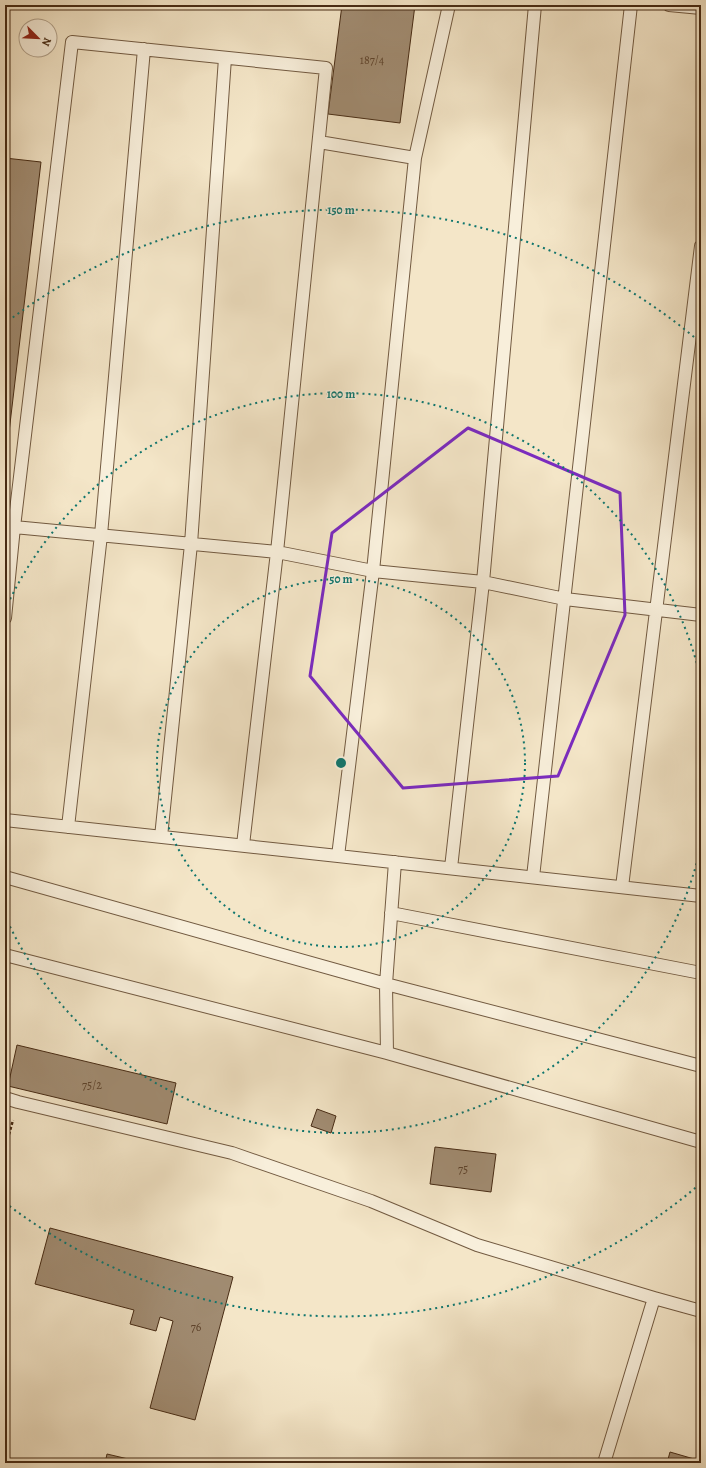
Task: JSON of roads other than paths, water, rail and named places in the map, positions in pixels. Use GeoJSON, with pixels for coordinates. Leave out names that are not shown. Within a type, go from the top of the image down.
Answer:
{"type":"FeatureCollection","features":[{"type":"Feature","properties":{"kind":"lane"},"geometry":{"type":"LineString","coordinates":[[338,856],[373,570],[415,158],[449,5]]}},
{"type":"Feature","properties":{"kind":"lane"},"geometry":{"type":"LineString","coordinates":[[451,868],[483,582],[535,5]]}},
{"type":"Feature","properties":{"kind":"lane"},"geometry":{"type":"LineString","coordinates":[[533,878],[631,5]]}},
{"type":"Feature","properties":{"kind":"lane"},"geometry":{"type":"LineString","coordinates":[[669,5],[701,8]]}},
{"type":"Feature","properties":{"kind":"lane"},"geometry":{"type":"LineString","coordinates":[[5,618],[14,527],[72,42],[326,68],[277,552],[243,845]]}},
{"type":"Feature","properties":{"kind":"lane"},"geometry":{"type":"LineString","coordinates":[[68,827],[100,535],[144,49]]}},
{"type":"Feature","properties":{"kind":"lane"},"geometry":{"type":"LineString","coordinates":[[161,837],[191,544],[226,58]]}},
{"type":"Feature","properties":{"kind":"lane"},"geometry":{"type":"LineString","coordinates":[[319,142],[415,158]]}},
{"type":"Feature","properties":{"kind":"lane"},"geometry":{"type":"LineString","coordinates":[[622,888],[701,246]]}},
{"type":"Feature","properties":{"kind":"lane"},"geometry":{"type":"LineString","coordinates":[[14,527],[277,552],[373,570],[483,582],[564,599],[701,615]]}},
{"type":"Feature","properties":{"kind":"lane"},"geometry":{"type":"LineString","coordinates":[[5,820],[701,896]]}},
{"type":"Feature","properties":{"kind":"lane"},"geometry":{"type":"LineString","coordinates":[[387,1054],[386,984],[395,862]]}},
{"type":"Feature","properties":{"kind":"lane"},"geometry":{"type":"LineString","coordinates":[[5,878],[386,984],[701,1066]]}},
{"type":"Feature","properties":{"kind":"lane"},"geometry":{"type":"LineString","coordinates":[[391,913],[701,973]]}},
{"type":"Feature","properties":{"kind":"lane"},"geometry":{"type":"LineString","coordinates":[[5,955],[387,1054],[701,1142]]}},
{"type":"Feature","properties":{"kind":"lane"},"geometry":{"type":"LineString","coordinates":[[5,1098],[232,1153],[371,1201],[477,1245],[701,1311]]}},
{"type":"Feature","properties":{"kind":"lane"},"geometry":{"type":"LineString","coordinates":[[604,1463],[654,1298]]}}]}
